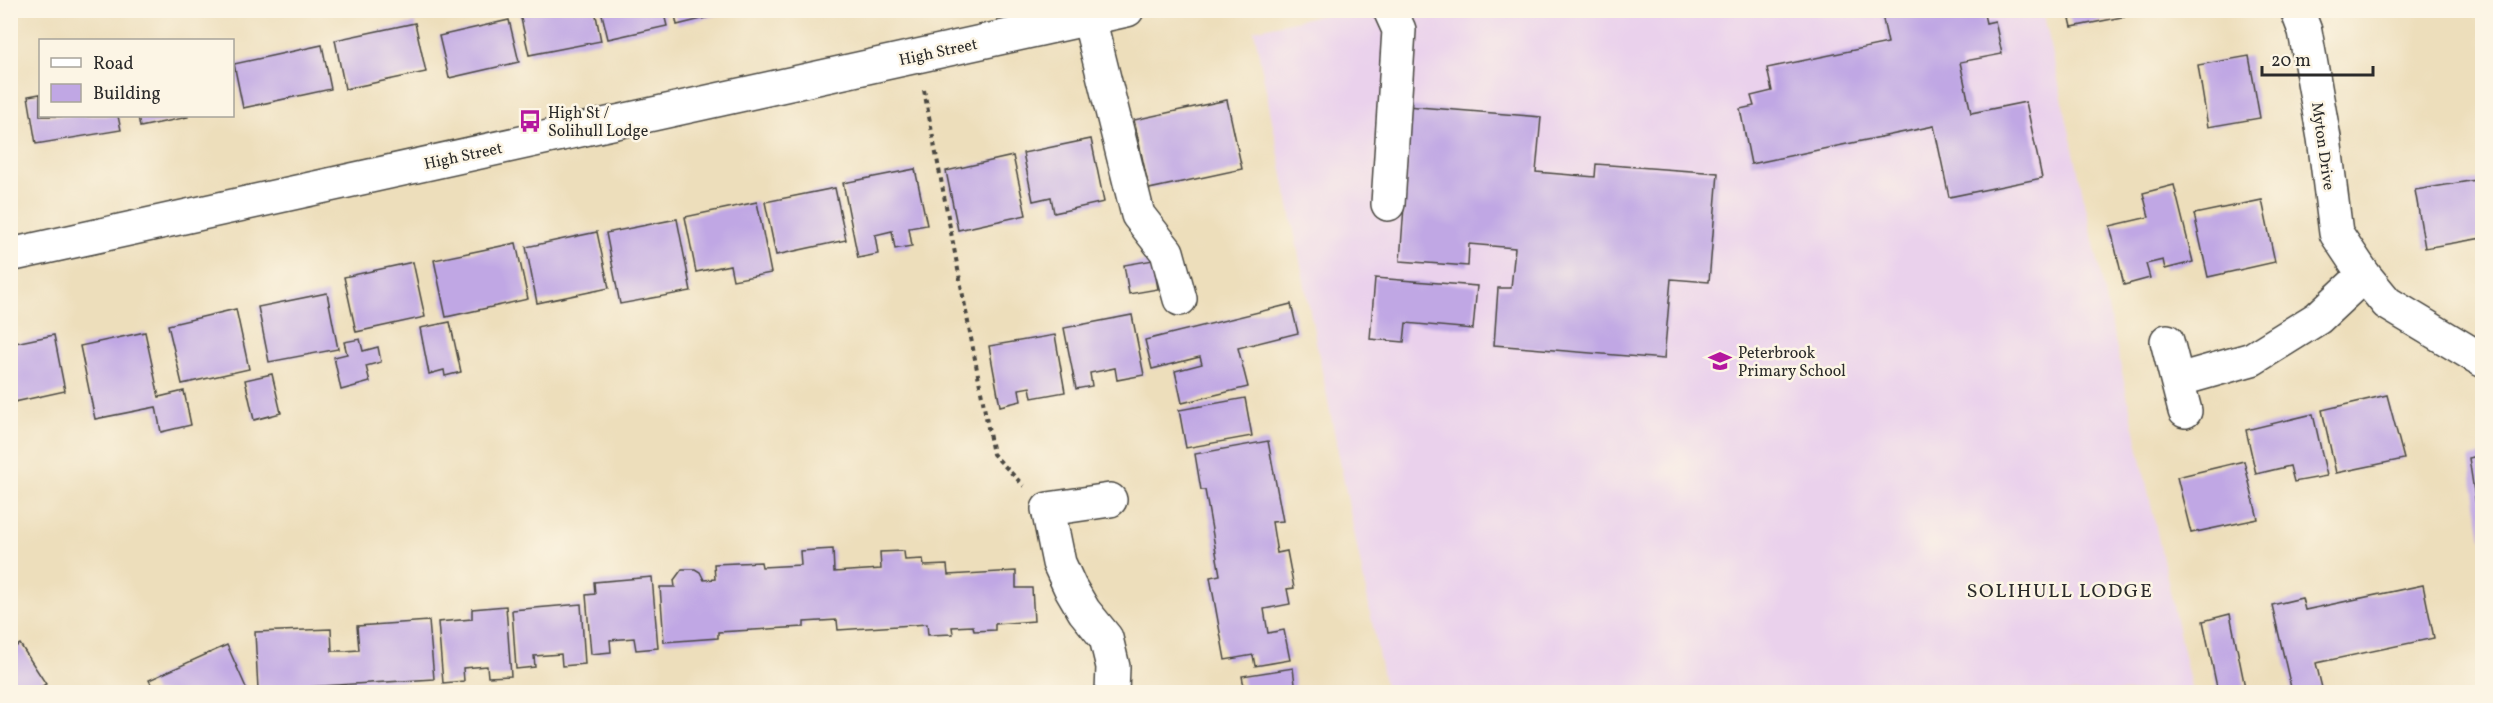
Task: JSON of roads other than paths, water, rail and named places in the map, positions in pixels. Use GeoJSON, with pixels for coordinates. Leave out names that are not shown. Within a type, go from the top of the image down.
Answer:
{"type":"FeatureCollection","features":[{"type":"Feature","properties":{"kind":"street","name":"High Street"},"geometry":{"type":"LineString","coordinates":[[10,255],[1128,10]]}},
{"type":"Feature","properties":{"kind":"street"},"geometry":{"type":"LineString","coordinates":[[1388,204],[1399,30],[1390,10]]}},
{"type":"Feature","properties":{"kind":"street","name":"Myton Drive"},"geometry":{"type":"LineString","coordinates":[[2297,10],[2305,31],[2320,116],[2336,233],[2386,303],[2482,360]]}},
{"type":"Feature","properties":{"kind":"street"},"geometry":{"type":"LineString","coordinates":[[1089,18],[1138,215],[1167,252],[1180,299]]}},
{"type":"Feature","properties":{"kind":"street"},"geometry":{"type":"LineString","coordinates":[[2168,341],[2181,395],[2252,359],[2318,318],[2364,275]]}},
{"type":"Feature","properties":{"kind":"street"},"geometry":{"type":"LineString","coordinates":[[1110,500],[1048,509],[1059,562],[1070,587],[1084,611],[1106,638],[1113,667],[1112,693]]}},
{"type":"Feature","properties":{"kind":"place","name":"High St / Solihull Lodge"},"geometry":{"type":"Point","coordinates":[530,121]}},
{"type":"Feature","properties":{"kind":"place","name":"Peterbrook Primary School"},"geometry":{"type":"Point","coordinates":[1720,361]}},
{"type":"Feature","properties":{"kind":"district","name":"SOLIHULL LODGE"},"geometry":{"type":"Point","coordinates":[2060,590]}}]}
